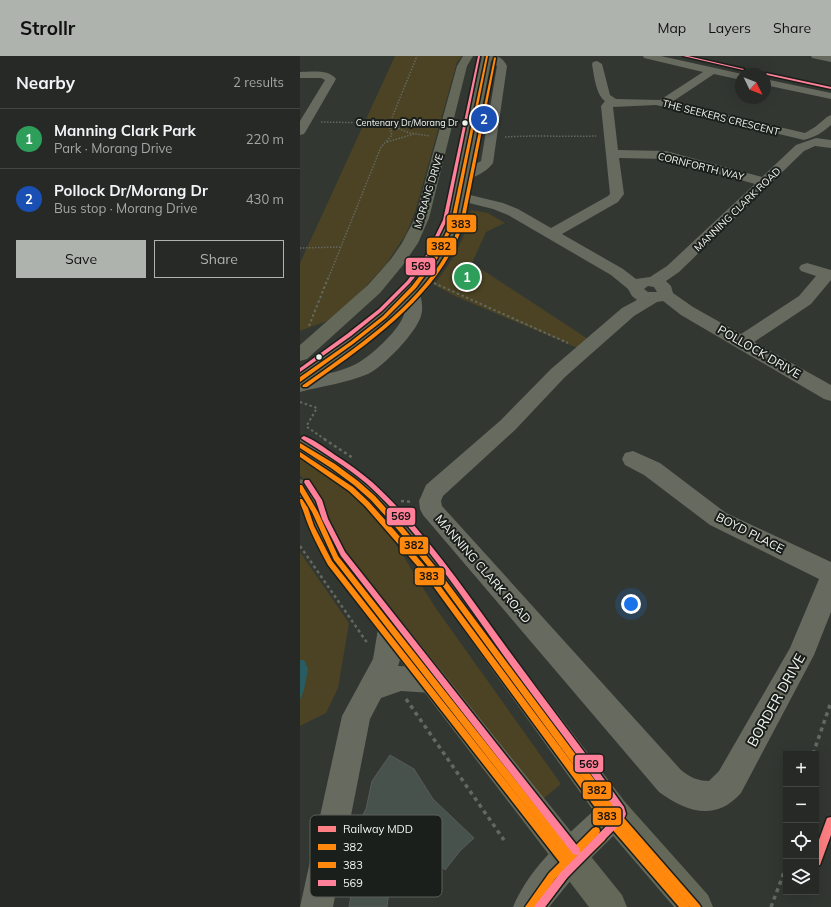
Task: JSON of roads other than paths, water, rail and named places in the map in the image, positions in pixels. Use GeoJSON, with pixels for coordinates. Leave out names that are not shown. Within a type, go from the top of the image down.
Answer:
{"type":"FeatureCollection","features":[{"type":"Feature","properties":{"kind":"main road","name":"MORANG DRIVE"},"geometry":{"type":"LineString","coordinates":[[300,355],[374,289],[397,262],[410,243],[422,218],[462,66],[468,56]]}},
{"type":"Feature","properties":{"kind":"main road"},"geometry":{"type":"LineString","coordinates":[[300,380],[346,348],[410,290],[438,255],[448,235],[458,200],[487,56]]}},
{"type":"Feature","properties":{"kind":"main road"},"geometry":{"type":"LineString","coordinates":[[302,437],[323,459],[363,490],[409,539],[433,568],[614,813],[696,907]]}},
{"type":"Feature","properties":{"kind":"main road"},"geometry":{"type":"LineString","coordinates":[[300,487],[312,504],[318,522],[336,558],[610,907]]}},
{"type":"Feature","properties":{"kind":"street"},"geometry":{"type":"LineString","coordinates":[[462,177],[487,163],[502,66],[500,62],[492,56]]}},
{"type":"Feature","properties":{"kind":"street"},"geometry":{"type":"LineString","coordinates":[[648,56],[735,76]]}},
{"type":"Feature","properties":{"kind":"street"},"geometry":{"type":"LineString","coordinates":[[816,56],[831,59]]}},
{"type":"Feature","properties":{"kind":"street"},"geometry":{"type":"LineString","coordinates":[[551,234],[616,197],[617,189],[607,106],[613,102],[606,96],[598,75],[597,64]]}},
{"type":"Feature","properties":{"kind":"street"},"geometry":{"type":"LineString","coordinates":[[663,103],[711,71]]}},
{"type":"Feature","properties":{"kind":"street"},"geometry":{"type":"LineString","coordinates":[[300,75],[331,72],[331,80],[300,131]]}},
{"type":"Feature","properties":{"kind":"street"},"geometry":{"type":"LineString","coordinates":[[771,83],[831,96]]}},
{"type":"Feature","properties":{"kind":"street","name":"THE SEEKERS CRESCENT"},"geometry":{"type":"LineString","coordinates":[[613,102],[663,103],[831,144]]}},
{"type":"Feature","properties":{"kind":"street","name":"MANNING CLARK ROAD"},"geometry":{"type":"LineString","coordinates":[[698,796],[684,791],[670,781],[434,513],[430,506],[432,496],[437,488],[508,425],[558,373],[648,293],[831,119]]}},
{"type":"Feature","properties":{"kind":"street","name":"CORNFORTH WAY"},"geometry":{"type":"LineString","coordinates":[[613,154],[660,154],[764,182]]}},
{"type":"Feature","properties":{"kind":"street","name":"POLLOCK DRIVE"},"geometry":{"type":"LineString","coordinates":[[458,200],[488,203],[514,212],[617,272],[648,293],[687,311],[831,394]]}},
{"type":"Feature","properties":{"kind":"street"},"geometry":{"type":"LineString","coordinates":[[741,342],[805,300],[828,274],[807,268]]}},
{"type":"Feature","properties":{"kind":"street"},"geometry":{"type":"LineString","coordinates":[[300,386],[353,372],[374,362],[405,329],[412,319],[413,314],[410,290]]}},
{"type":"Feature","properties":{"kind":"street","name":"BOYD PLACE"},"geometry":{"type":"LineString","coordinates":[[632,459],[652,469],[718,519],[831,574]]}},
{"type":"Feature","properties":{"kind":"street","name":"BORDER DRIVE"},"geometry":{"type":"LineString","coordinates":[[698,796],[718,795],[730,782],[801,655],[831,580]]}},
{"type":"Feature","properties":{"kind":"street"},"geometry":{"type":"LineString","coordinates":[[335,815],[356,716],[388,656],[392,629]]}},
{"type":"Feature","properties":{"kind":"street"},"geometry":{"type":"LineString","coordinates":[[372,688],[392,679],[406,677],[432,680]]}},
{"type":"Feature","properties":{"kind":"street"},"geometry":{"type":"LineString","coordinates":[[530,907],[535,898],[570,856],[614,813]]}},
{"type":"Feature","properties":{"kind":"street"},"geometry":{"type":"LineString","coordinates":[[316,907],[318,897]]}},
{"type":"Feature","properties":{"kind":"water"},"geometry":{"type":"Polygon","coordinates":[[[300,660],[304,660],[308,669],[304,690],[300,700],[300,660]]]}},
{"type":"Feature","properties":{"kind":"rail line","name":"MDD"},"geometry":{"type":"LineString","coordinates":[[817,859],[831,822]]}},
{"type":"Feature","properties":{"kind":"place","name":"Pollock Dr/Morang Dr"},"geometry":{"type":"Point","coordinates":[484,119]}},
{"type":"Feature","properties":{"kind":"place","name":"Centenary Dr/Morang Dr"},"geometry":{"type":"Point","coordinates":[465,123]}},
{"type":"Feature","properties":{"kind":"place","name":"Manning Clark Park"},"geometry":{"type":"Point","coordinates":[467,277]}}]}
